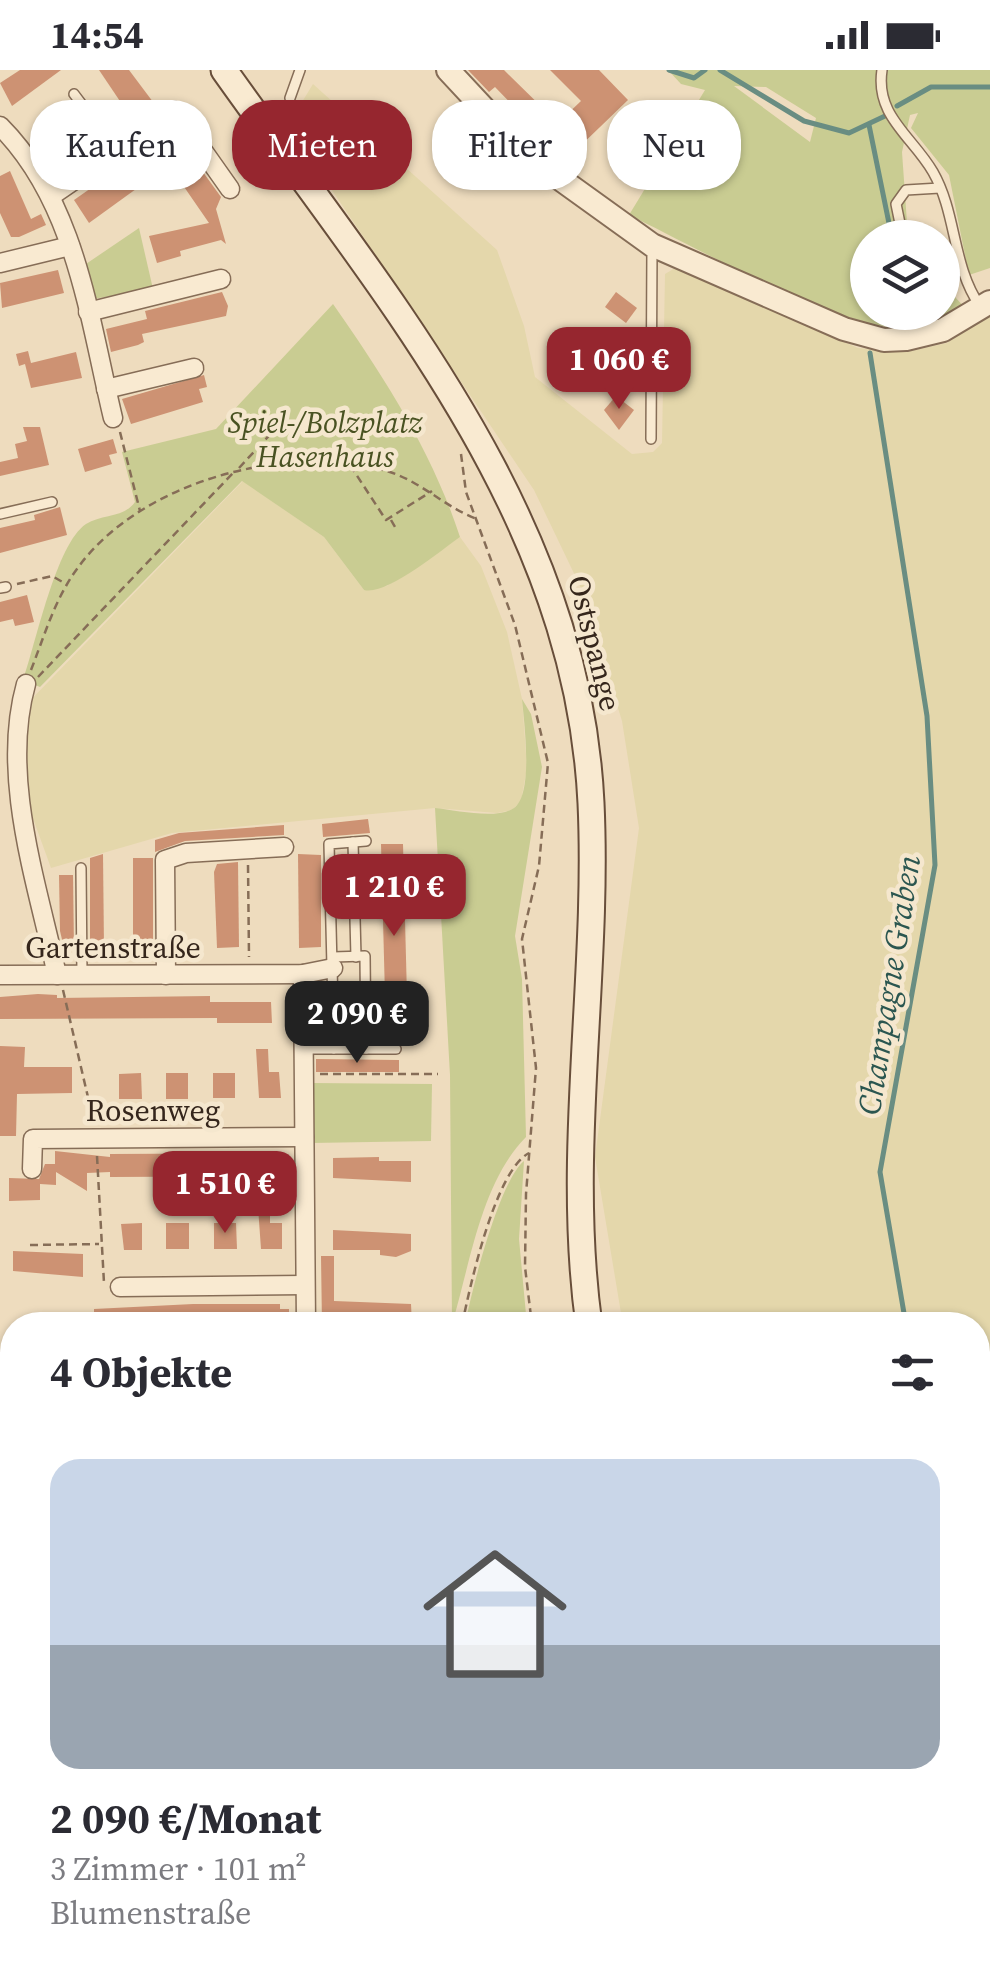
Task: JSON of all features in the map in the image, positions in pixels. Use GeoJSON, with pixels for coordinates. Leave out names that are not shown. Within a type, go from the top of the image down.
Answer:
{"type":"FeatureCollection","features":[{"type":"Feature","properties":{"kind":"main road","name":"Ostspange"},"geometry":{"type":"LineString","coordinates":[[224,70],[482,442],[521,517],[557,612],[577,689],[591,802],[582,1228],[588,1312]]}},
{"type":"Feature","properties":{"kind":"street"},"geometry":{"type":"LineString","coordinates":[[448,70],[527,154],[652,245],[844,329],[884,340],[943,330],[986,305]]}},
{"type":"Feature","properties":{"kind":"street"},"geometry":{"type":"LineString","coordinates":[[0,126],[50,196],[70,246],[112,418]]}},
{"type":"Feature","properties":{"kind":"street"},"geometry":{"type":"LineString","coordinates":[[212,163],[230,189]]}},
{"type":"Feature","properties":{"kind":"street"},"geometry":{"type":"LineString","coordinates":[[50,196],[59,190]]}},
{"type":"Feature","properties":{"kind":"street"},"geometry":{"type":"LineString","coordinates":[[0,263],[70,246]]}},
{"type":"Feature","properties":{"kind":"street"},"geometry":{"type":"LineString","coordinates":[[88,312],[220,280]]}},
{"type":"Feature","properties":{"kind":"street"},"geometry":{"type":"LineString","coordinates":[[106,389],[194,368]]}},
{"type":"Feature","properties":{"kind":"street"},"geometry":{"type":"LineString","coordinates":[[26,684],[14,720],[7,783],[57,975]]}},
{"type":"Feature","properties":{"kind":"street"},"geometry":{"type":"LineString","coordinates":[[166,975],[165,860],[186,853],[284,847]]}},
{"type":"Feature","properties":{"kind":"street","name":"Gartenstraße"},"geometry":{"type":"LineString","coordinates":[[0,975],[303,974],[333,962]]}},
{"type":"Feature","properties":{"kind":"street"},"geometry":{"type":"LineString","coordinates":[[303,974],[306,1312]]}},
{"type":"Feature","properties":{"kind":"street","name":"Rosenweg"},"geometry":{"type":"LineString","coordinates":[[32,1169],[33,1139],[304,1137]]}},
{"type":"Feature","properties":{"kind":"street"},"geometry":{"type":"LineString","coordinates":[[120,1286],[305,1285]]}},
{"type":"Feature","properties":{"kind":"lane"},"geometry":{"type":"LineString","coordinates":[[290,98],[300,70]]}},
{"type":"Feature","properties":{"kind":"lane"},"geometry":{"type":"LineString","coordinates":[[882,70],[879,88],[886,113],[940,188],[967,288],[986,305]]}},
{"type":"Feature","properties":{"kind":"lane"},"geometry":{"type":"LineString","coordinates":[[74,94],[78,100]]}},
{"type":"Feature","properties":{"kind":"lane"},"geometry":{"type":"LineString","coordinates":[[899,220],[896,204],[906,190],[940,188]]}},
{"type":"Feature","properties":{"kind":"lane"},"geometry":{"type":"LineString","coordinates":[[652,245],[652,439]]}},
{"type":"Feature","properties":{"kind":"lane"},"geometry":{"type":"LineString","coordinates":[[0,514],[52,502]]}},
{"type":"Feature","properties":{"kind":"lane"},"geometry":{"type":"LineString","coordinates":[[334,1049],[329,844],[366,841]]}},
{"type":"Feature","properties":{"kind":"lane"},"geometry":{"type":"LineString","coordinates":[[353,842],[366,1049]]}},
{"type":"Feature","properties":{"kind":"lane"},"geometry":{"type":"LineString","coordinates":[[82,868],[82,975]]}},
{"type":"Feature","properties":{"kind":"lane","name":"Gartenstraße"},"geometry":{"type":"LineString","coordinates":[[333,962],[360,956]]}},
{"type":"Feature","properties":{"kind":"lane"},"geometry":{"type":"LineString","coordinates":[[304,1049],[396,1048]]}},
{"type":"Feature","properties":{"kind":"path"},"geometry":{"type":"LineString","coordinates":[[112,418],[140,512]]}},
{"type":"Feature","properties":{"kind":"path"},"geometry":{"type":"LineString","coordinates":[[276,428],[236,470],[36,680],[28,677],[67,584],[86,559],[140,512],[199,482],[236,470],[294,462],[349,464],[386,470],[432,491],[478,520]]}},
{"type":"Feature","properties":{"kind":"path"},"geometry":{"type":"LineString","coordinates":[[461,450],[463,480],[516,626],[548,764],[542,850],[522,939],[536,1068],[526,1267],[531,1312]]}},
{"type":"Feature","properties":{"kind":"path"},"geometry":{"type":"LineString","coordinates":[[349,464],[386,520],[432,491]]}},
{"type":"Feature","properties":{"kind":"path"},"geometry":{"type":"LineString","coordinates":[[390,518],[396,527]]}},
{"type":"Feature","properties":{"kind":"path"},"geometry":{"type":"LineString","coordinates":[[3,587],[52,576],[67,584]]}},
{"type":"Feature","properties":{"kind":"path"},"geometry":{"type":"LineString","coordinates":[[248,849],[250,974]]}},
{"type":"Feature","properties":{"kind":"path"},"geometry":{"type":"LineString","coordinates":[[304,1074],[438,1074]]}},
{"type":"Feature","properties":{"kind":"path"},"geometry":{"type":"LineString","coordinates":[[465,1312],[475,1270],[510,1170],[530,1152]]}},
{"type":"Feature","properties":{"kind":"path"},"geometry":{"type":"LineString","coordinates":[[30,1245],[101,1244]]}},
{"type":"Feature","properties":{"kind":"shaded area"},"geometry":{"type":"Polygon","coordinates":[[[313,84],[331,100],[303,100],[313,84]]]}},
{"type":"Feature","properties":{"kind":"shaded area"},"geometry":{"type":"Polygon","coordinates":[[[412,173],[497,250],[524,326],[535,377],[632,454],[653,452],[662,443],[665,274],[675,268],[858,348],[906,352],[947,343],[990,313],[990,1312],[621,1312],[595,1157],[639,828],[622,721],[581,588],[534,490],[332,190],[412,190],[412,173]]]}},
{"type":"Feature","properties":{"kind":"shaded area"},"geometry":{"type":"Polygon","coordinates":[[[243,481],[324,537],[364,590],[387,586],[460,537],[481,566],[507,632],[522,699],[527,768],[521,801],[512,810],[497,813],[435,808],[172,833],[51,868],[18,777],[19,712],[243,481]]]}},
{"type":"Feature","properties":{"kind":"green space"},"geometry":{"type":"Polygon","coordinates":[[[668,70],[990,70],[990,268],[969,275],[949,175],[911,128],[918,113],[910,115],[902,152],[907,220],[850,220],[850,317],[768,284],[629,215],[644,190],[741,190],[741,100],[699,100],[705,90],[681,84],[668,70]],[[734,86],[810,142],[816,118],[766,87],[734,86]]]}},
{"type":"Feature","properties":{"kind":"green space"},"geometry":{"type":"Polygon","coordinates":[[[139,228],[153,289],[93,299],[83,266],[139,228]]]}},
{"type":"Feature","properties":{"kind":"green space","name":"Spiel-/Bolzplatz Hasenhaus"},"geometry":{"type":"Polygon","coordinates":[[[333,304],[405,416],[436,475],[460,537],[399,580],[364,590],[324,537],[242,481],[40,687],[23,680],[56,572],[75,535],[86,524],[125,511],[135,502],[122,452],[216,429],[333,304]]]}},
{"type":"Feature","properties":{"kind":"green space"},"geometry":{"type":"Polygon","coordinates":[[[522,699],[531,714],[542,767],[515,936],[522,979],[526,1137],[498,1177],[488,1200],[455,1312],[452,1312],[450,1075],[435,808],[487,814],[514,808],[524,788],[526,740],[522,699]]]}},
{"type":"Feature","properties":{"kind":"green space"},"geometry":{"type":"Polygon","coordinates":[[[311,1083],[432,1084],[431,1141],[311,1143],[311,1083]]]}},
{"type":"Feature","properties":{"kind":"green space"},"geometry":{"type":"Polygon","coordinates":[[[524,1161],[519,1239],[526,1312],[468,1312],[496,1213],[524,1161]]]}},
{"type":"Feature","properties":{"kind":"building"},"geometry":{"type":"Polygon","coordinates":[[[20,70],[61,70],[12,106],[0,83],[20,70]]]}},
{"type":"Feature","properties":{"kind":"building"},"geometry":{"type":"Polygon","coordinates":[[[99,70],[129,70],[152,100],[119,100],[99,70]]]}},
{"type":"Feature","properties":{"kind":"building"},"geometry":{"type":"Polygon","coordinates":[[[468,70],[504,70],[535,100],[508,100],[495,87],[489,92],[468,70]]]}},
{"type":"Feature","properties":{"kind":"building"},"geometry":{"type":"Polygon","coordinates":[[[550,70],[599,70],[628,100],[607,100],[607,120],[587,140],[587,100],[580,100],[550,70]]]}},
{"type":"Feature","properties":{"kind":"building"},"geometry":{"type":"Polygon","coordinates":[[[10,171],[31,219],[41,214],[46,225],[19,237],[11,237],[0,213],[0,176],[10,171]]]}},
{"type":"Feature","properties":{"kind":"building"},"geometry":{"type":"Polygon","coordinates":[[[212,185],[221,197],[216,209],[226,244],[221,240],[180,251],[181,256],[157,263],[149,236],[209,223],[186,190],[212,190],[212,185]]]}},
{"type":"Feature","properties":{"kind":"building"},"geometry":{"type":"Polygon","coordinates":[[[88,190],[135,190],[89,223],[74,200],[88,190]]]}},
{"type":"Feature","properties":{"kind":"building"},"geometry":{"type":"Polygon","coordinates":[[[58,270],[64,293],[2,308],[0,283],[58,270]]]}},
{"type":"Feature","properties":{"kind":"building"},"geometry":{"type":"Polygon","coordinates":[[[222,292],[228,306],[226,316],[142,334],[144,342],[111,352],[106,329],[147,319],[145,311],[222,292]]]}},
{"type":"Feature","properties":{"kind":"building"},"geometry":{"type":"Polygon","coordinates":[[[616,292],[637,308],[626,323],[605,307],[616,292]]]}},
{"type":"Feature","properties":{"kind":"building"},"geometry":{"type":"Polygon","coordinates":[[[28,351],[31,363],[76,352],[82,378],[31,388],[25,364],[19,366],[16,354],[28,351]]]}},
{"type":"Feature","properties":{"kind":"building"},"geometry":{"type":"Polygon","coordinates":[[[204,375],[207,387],[199,389],[203,402],[131,424],[122,399],[204,375]]]}},
{"type":"Feature","properties":{"kind":"building"},"geometry":{"type":"Polygon","coordinates":[[[616,396],[634,410],[619,430],[604,410],[616,396]]]}},
{"type":"Feature","properties":{"kind":"building"},"geometry":{"type":"Polygon","coordinates":[[[23,427],[40,427],[49,465],[0,476],[0,462],[18,458],[15,444],[27,441],[23,427]]]}},
{"type":"Feature","properties":{"kind":"building"},"geometry":{"type":"Polygon","coordinates":[[[113,439],[117,453],[109,455],[112,464],[85,472],[78,449],[113,439]]]}},
{"type":"Feature","properties":{"kind":"building"},"geometry":{"type":"Polygon","coordinates":[[[60,507],[67,535],[0,553],[0,528],[35,520],[34,515],[60,507]]]}},
{"type":"Feature","properties":{"kind":"building"},"geometry":{"type":"Polygon","coordinates":[[[27,595],[34,622],[15,626],[13,619],[0,622],[0,602],[27,595]]]}},
{"type":"Feature","properties":{"kind":"building"},"geometry":{"type":"Polygon","coordinates":[[[368,819],[370,833],[323,837],[322,824],[368,819]]]}},
{"type":"Feature","properties":{"kind":"building"},"geometry":{"type":"Polygon","coordinates":[[[284,825],[284,835],[185,841],[155,852],[155,840],[179,833],[284,825]]]}},
{"type":"Feature","properties":{"kind":"building"},"geometry":{"type":"Polygon","coordinates":[[[381,844],[403,844],[408,1034],[386,1034],[381,844]]]}},
{"type":"Feature","properties":{"kind":"building"},"geometry":{"type":"Polygon","coordinates":[[[103,854],[104,948],[90,948],[90,858],[103,854]]]}},
{"type":"Feature","properties":{"kind":"building"},"geometry":{"type":"Polygon","coordinates":[[[298,854],[321,855],[321,947],[299,948],[298,854]]]}},
{"type":"Feature","properties":{"kind":"building"},"geometry":{"type":"Polygon","coordinates":[[[133,858],[153,858],[153,948],[133,947],[133,858]]]}},
{"type":"Feature","properties":{"kind":"building"},"geometry":{"type":"Polygon","coordinates":[[[238,862],[239,947],[217,948],[214,872],[217,864],[238,862]]]}},
{"type":"Feature","properties":{"kind":"building"},"geometry":{"type":"Polygon","coordinates":[[[59,875],[73,875],[74,948],[64,948],[60,931],[59,875]]]}},
{"type":"Feature","properties":{"kind":"building"},"geometry":{"type":"Polygon","coordinates":[[[38,994],[57,998],[210,996],[210,1002],[271,1002],[272,1023],[217,1023],[217,1018],[0,1019],[0,997],[38,994]]]}},
{"type":"Feature","properties":{"kind":"building"},"geometry":{"type":"Polygon","coordinates":[[[0,1046],[25,1047],[24,1067],[72,1067],[72,1093],[17,1094],[16,1136],[0,1136],[0,1046]]]}},
{"type":"Feature","properties":{"kind":"building"},"geometry":{"type":"Polygon","coordinates":[[[256,1049],[268,1049],[269,1072],[279,1072],[281,1098],[259,1098],[256,1049]]]}},
{"type":"Feature","properties":{"kind":"building"},"geometry":{"type":"Polygon","coordinates":[[[316,1059],[399,1060],[399,1072],[316,1072],[316,1059]]]}},
{"type":"Feature","properties":{"kind":"building"},"geometry":{"type":"Polygon","coordinates":[[[141,1073],[142,1099],[119,1099],[119,1074],[141,1073]]]}},
{"type":"Feature","properties":{"kind":"building"},"geometry":{"type":"Polygon","coordinates":[[[166,1073],[188,1073],[188,1099],[166,1099],[166,1073]]]}},
{"type":"Feature","properties":{"kind":"building"},"geometry":{"type":"Polygon","coordinates":[[[213,1073],[235,1073],[235,1098],[213,1098],[213,1073]]]}},
{"type":"Feature","properties":{"kind":"building"},"geometry":{"type":"Polygon","coordinates":[[[55,1151],[110,1157],[279,1153],[279,1176],[110,1177],[110,1172],[87,1173],[87,1191],[56,1172],[56,1185],[40,1184],[40,1200],[9,1201],[9,1178],[39,1179],[45,1164],[55,1164],[55,1151]]]}},
{"type":"Feature","properties":{"kind":"building"},"geometry":{"type":"Polygon","coordinates":[[[379,1157],[379,1161],[411,1161],[411,1182],[333,1178],[333,1158],[379,1157]]]}},
{"type":"Feature","properties":{"kind":"building"},"geometry":{"type":"Polygon","coordinates":[[[258,1207],[270,1207],[270,1223],[282,1223],[282,1249],[261,1249],[258,1207]]]}},
{"type":"Feature","properties":{"kind":"building"},"geometry":{"type":"Polygon","coordinates":[[[142,1223],[142,1250],[124,1250],[121,1224],[142,1223]]]}},
{"type":"Feature","properties":{"kind":"building"},"geometry":{"type":"Polygon","coordinates":[[[166,1223],[189,1223],[189,1249],[166,1249],[166,1223]]]}},
{"type":"Feature","properties":{"kind":"building"},"geometry":{"type":"Polygon","coordinates":[[[214,1223],[236,1223],[237,1249],[214,1249],[214,1223]]]}},
{"type":"Feature","properties":{"kind":"building"},"geometry":{"type":"Polygon","coordinates":[[[333,1230],[411,1234],[411,1251],[396,1257],[380,1255],[380,1250],[333,1250],[333,1230]]]}},
{"type":"Feature","properties":{"kind":"building"},"geometry":{"type":"Polygon","coordinates":[[[13,1251],[83,1254],[83,1277],[13,1271],[13,1251]]]}},
{"type":"Feature","properties":{"kind":"building"},"geometry":{"type":"Polygon","coordinates":[[[321,1256],[334,1256],[334,1301],[411,1304],[411,1312],[322,1312],[321,1256]]]}},
{"type":"Feature","properties":{"kind":"building"},"geometry":{"type":"Polygon","coordinates":[[[280,1304],[280,1309],[289,1312],[94,1312],[280,1304]]]}},
{"type":"Feature","properties":{"kind":"waterway"},"geometry":{"type":"LineString","coordinates":[[669,70],[694,78],[705,70]]}},
{"type":"Feature","properties":{"kind":"waterway"},"geometry":{"type":"LineString","coordinates":[[720,70],[804,121],[849,133],[885,116]]}},
{"type":"Feature","properties":{"kind":"waterway"},"geometry":{"type":"LineString","coordinates":[[897,106],[931,87],[990,87]]}},
{"type":"Feature","properties":{"kind":"waterway","name":"Champagne Graben"},"geometry":{"type":"LineString","coordinates":[[869,125],[888,220]]}},
{"type":"Feature","properties":{"kind":"waterway","name":"Champagne Graben"},"geometry":{"type":"LineString","coordinates":[[870,353],[927,716],[935,865],[880,1172],[904,1312]]}}]}
